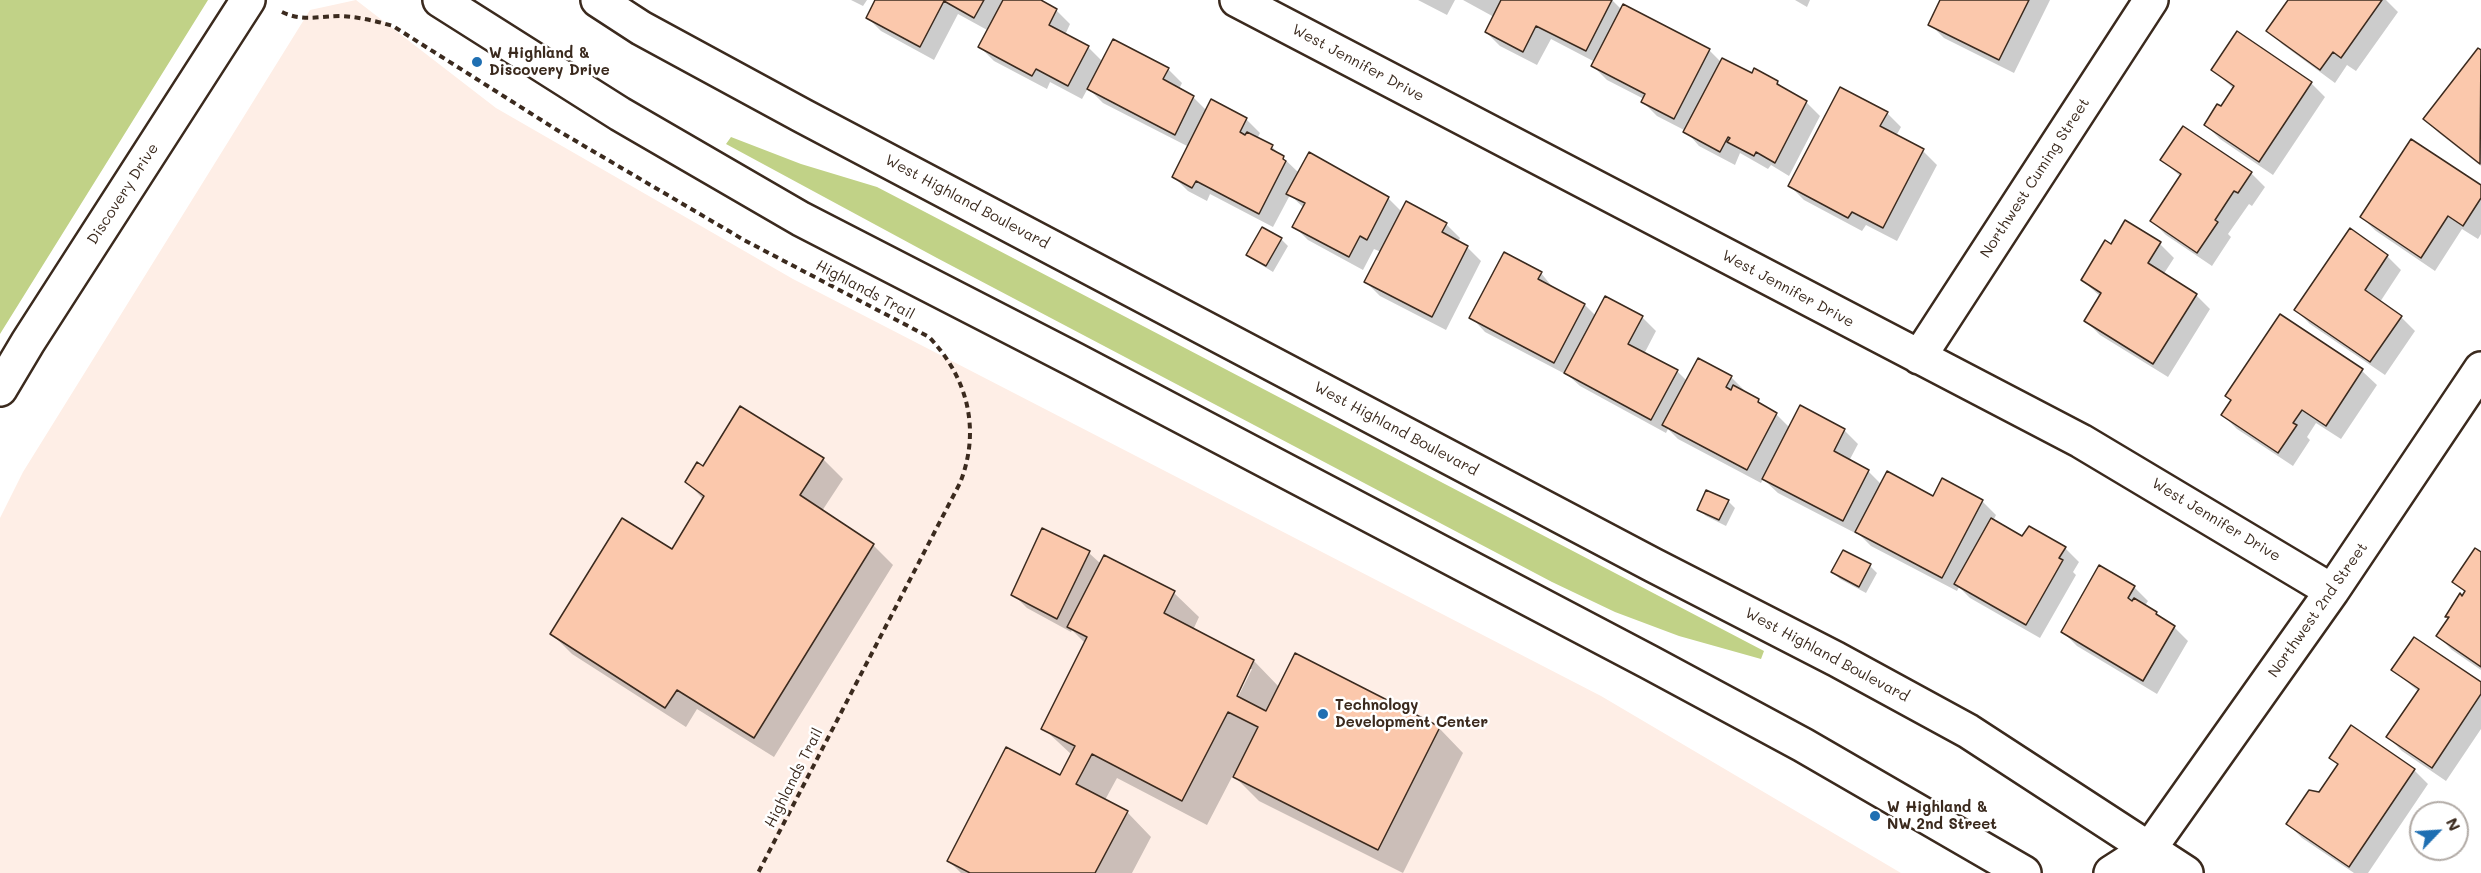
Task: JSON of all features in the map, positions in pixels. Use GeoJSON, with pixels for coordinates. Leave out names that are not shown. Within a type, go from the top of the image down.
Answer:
{"type":"FeatureCollection","features":[{"type":"Feature","properties":{"kind":"main road"},"geometry":{"type":"LineString","coordinates":[[440,0],[620,114],[801,219],[1075,360],[1803,745],[2024,873]]}},
{"type":"Feature","properties":{"kind":"main road","name":"West Highland Boulevard"},"geometry":{"type":"LineString","coordinates":[[598,0],[641,28],[803,116],[1653,565],[1836,659],[1968,731],[2145,861],[2186,873]]}},
{"type":"Feature","properties":{"kind":"main road","name":"West Jennifer Drive"},"geometry":{"type":"LineString","coordinates":[[1237,0],[2081,441],[2332,591]]}},
{"type":"Feature","properties":{"kind":"main road","name":"Northwest Cuming Street"},"geometry":{"type":"LineString","coordinates":[[1919,357],[2151,0]]}},
{"type":"Feature","properties":{"kind":"main road","name":"Discovery Drive"},"geometry":{"type":"LineString","coordinates":[[0,389],[28,342],[260,3]]}},
{"type":"Feature","properties":{"kind":"main road","name":"Northwest 2nd Street"},"geometry":{"type":"LineString","coordinates":[[2111,873],[2145,861],[2332,591],[2481,369]]}},
{"type":"Feature","properties":{"kind":"path","name":"Highlands Trail"},"geometry":{"type":"LineString","coordinates":[[260,3],[297,19],[343,16],[370,19],[393,26],[557,130],[744,240],[929,337],[946,356],[958,377],[967,404],[970,425],[968,463],[955,494],[758,873]]}},
{"type":"Feature","properties":{"kind":"shaded area"},"geometry":{"type":"Polygon","coordinates":[[[356,0],[496,108],[793,279],[1601,696],[1901,873],[0,873],[0,518],[23,472],[310,10],[356,0]]]}},
{"type":"Feature","properties":{"kind":"green space"},"geometry":{"type":"Polygon","coordinates":[[[0,0],[208,0],[0,334],[0,0]]]}},
{"type":"Feature","properties":{"kind":"green space"},"geometry":{"type":"Polygon","coordinates":[[[731,137],[801,164],[877,187],[1764,651],[1761,659],[1679,636],[1615,612],[1552,582],[937,258],[726,144],[731,137]]]}},
{"type":"Feature","properties":{"kind":"building"},"geometry":{"type":"Polygon","coordinates":[[[875,0],[984,0],[974,18],[944,1],[920,47],[866,18],[875,0]]]}},
{"type":"Feature","properties":{"kind":"building"},"geometry":{"type":"Polygon","coordinates":[[[1003,0],[1041,0],[1057,9],[1049,25],[1089,46],[1068,86],[1036,69],[1032,76],[978,47],[1003,0]]]}},
{"type":"Feature","properties":{"kind":"building"},"geometry":{"type":"Polygon","coordinates":[[[1501,0],[1612,0],[1586,51],[1536,26],[1523,52],[1485,32],[1501,0]]]}},
{"type":"Feature","properties":{"kind":"building"},"geometry":{"type":"Polygon","coordinates":[[[1940,0],[2029,0],[1999,60],[1928,25],[1940,0]]]}},
{"type":"Feature","properties":{"kind":"building"},"geometry":{"type":"Polygon","coordinates":[[[2288,0],[2382,0],[2341,58],[2333,52],[2320,70],[2266,31],[2288,0]]]}},
{"type":"Feature","properties":{"kind":"building"},"geometry":{"type":"Polygon","coordinates":[[[1623,4],[1710,49],[1674,119],[1641,102],[1645,94],[1591,66],[1623,4]]]}},
{"type":"Feature","properties":{"kind":"building"},"geometry":{"type":"Polygon","coordinates":[[[2237,31],[2312,82],[2259,162],[2204,125],[2217,104],[2221,106],[2234,86],[2211,70],[2237,31]]]}},
{"type":"Feature","properties":{"kind":"building"},"geometry":{"type":"Polygon","coordinates":[[[1113,39],[1169,68],[1163,79],[1194,96],[1175,135],[1087,89],[1113,39]]]}},
{"type":"Feature","properties":{"kind":"building"},"geometry":{"type":"Polygon","coordinates":[[[2478,48],[2481,50],[2480,164],[2423,119],[2478,48]]]}},
{"type":"Feature","properties":{"kind":"building"},"geometry":{"type":"Polygon","coordinates":[[[1722,58],[1752,73],[1754,68],[1807,101],[1775,163],[1756,152],[1754,156],[1727,142],[1730,138],[1728,137],[1720,152],[1683,132],[1722,58]]]}},
{"type":"Feature","properties":{"kind":"building"},"geometry":{"type":"Polygon","coordinates":[[[1840,87],[1888,112],[1880,126],[1924,149],[1883,228],[1852,212],[1848,218],[1788,186],[1840,87]]]}},
{"type":"Feature","properties":{"kind":"building"},"geometry":{"type":"Polygon","coordinates":[[[1211,99],[1247,118],[1240,132],[1245,135],[1247,132],[1273,145],[1271,149],[1284,156],[1283,159],[1286,161],[1259,214],[1196,181],[1192,188],[1172,177],[1211,99]]]}},
{"type":"Feature","properties":{"kind":"building"},"geometry":{"type":"Polygon","coordinates":[[[2183,126],[2252,172],[2238,193],[2234,191],[2215,220],[2218,222],[2197,253],[2150,221],[2181,174],[2160,160],[2183,126]]]}},
{"type":"Feature","properties":{"kind":"building"},"geometry":{"type":"Polygon","coordinates":[[[2411,139],[2481,185],[2481,198],[2463,226],[2448,216],[2421,258],[2360,217],[2411,139]]]}},
{"type":"Feature","properties":{"kind":"building"},"geometry":{"type":"Polygon","coordinates":[[[1309,152],[1389,197],[1367,240],[1360,236],[1349,257],[1292,227],[1305,203],[1286,194],[1309,152]]]}},
{"type":"Feature","properties":{"kind":"building"},"geometry":{"type":"Polygon","coordinates":[[[1406,201],[1447,223],[1442,232],[1468,246],[1432,317],[1364,282],[1406,201]]]}},
{"type":"Feature","properties":{"kind":"building"},"geometry":{"type":"Polygon","coordinates":[[[2125,220],[2161,242],[2148,263],[2197,294],[2153,364],[2084,321],[2101,293],[2081,280],[2105,240],[2111,244],[2125,220]]]}},
{"type":"Feature","properties":{"kind":"building"},"geometry":{"type":"Polygon","coordinates":[[[1262,227],[1282,238],[1266,266],[1246,255],[1262,227]]]}},
{"type":"Feature","properties":{"kind":"building"},"geometry":{"type":"Polygon","coordinates":[[[2350,228],[2388,255],[2365,290],[2402,316],[2370,362],[2294,310],[2350,228]]]}},
{"type":"Feature","properties":{"kind":"building"},"geometry":{"type":"Polygon","coordinates":[[[1504,252],[1542,272],[1538,279],[1585,304],[1554,363],[1469,318],[1504,252]]]}},
{"type":"Feature","properties":{"kind":"building"},"geometry":{"type":"Polygon","coordinates":[[[1605,296],[1643,316],[1628,344],[1678,370],[1651,420],[1564,373],[1605,296]]]}},
{"type":"Feature","properties":{"kind":"building"},"geometry":{"type":"Polygon","coordinates":[[[2280,314],[2363,369],[2326,426],[2302,410],[2293,423],[2297,425],[2278,453],[2221,415],[2231,400],[2225,396],[2280,314]]]}},
{"type":"Feature","properties":{"kind":"building"},"geometry":{"type":"Polygon","coordinates":[[[1698,358],[1732,376],[1726,387],[1731,390],[1733,385],[1759,399],[1758,402],[1777,413],[1747,470],[1662,425],[1698,358]]]}},
{"type":"Feature","properties":{"kind":"building"},"geometry":{"type":"Polygon","coordinates":[[[1800,405],[1845,429],[1834,451],[1869,470],[1843,521],[1762,479],[1800,405]]]}},
{"type":"Feature","properties":{"kind":"building"},"geometry":{"type":"Polygon","coordinates":[[[740,406],[824,458],[800,495],[874,544],[754,738],[677,690],[665,708],[550,634],[622,518],[672,549],[704,496],[685,482],[697,462],[703,466],[740,406]]]}},
{"type":"Feature","properties":{"kind":"building"},"geometry":{"type":"Polygon","coordinates":[[[1887,471],[1933,496],[1942,478],[1983,500],[1942,578],[1855,532],[1887,471]]]}},
{"type":"Feature","properties":{"kind":"building"},"geometry":{"type":"Polygon","coordinates":[[[1706,490],[1729,500],[1719,520],[1697,510],[1706,490]]]}},
{"type":"Feature","properties":{"kind":"building"},"geometry":{"type":"Polygon","coordinates":[[[1991,518],[2022,536],[2029,526],[2066,547],[2059,558],[2063,560],[2026,625],[1954,584],[1991,518]]]}},
{"type":"Feature","properties":{"kind":"building"},"geometry":{"type":"Polygon","coordinates":[[[1042,528],[1090,551],[1057,619],[1011,595],[1042,528]]]}},
{"type":"Feature","properties":{"kind":"building"},"geometry":{"type":"Polygon","coordinates":[[[2475,548],[2481,552],[2481,667],[2436,636],[2449,617],[2445,617],[2460,593],[2462,596],[2465,591],[2452,582],[2475,548]]]}},
{"type":"Feature","properties":{"kind":"building"},"geometry":{"type":"Polygon","coordinates":[[[1843,550],[1871,564],[1859,587],[1831,572],[1843,550]]]}},
{"type":"Feature","properties":{"kind":"building","name":"Technology Development Center"},"geometry":{"type":"Polygon","coordinates":[[[1104,555],[1175,591],[1164,613],[1254,660],[1237,696],[1266,711],[1295,653],[1440,727],[1378,850],[1233,777],[1258,727],[1228,712],[1182,801],[1092,754],[1076,784],[1128,811],[1095,873],[970,873],[947,861],[1006,747],[1060,775],[1075,746],[1041,729],[1087,637],[1067,627],[1104,555]]]}},
{"type":"Feature","properties":{"kind":"building"},"geometry":{"type":"Polygon","coordinates":[[[2099,565],[2135,586],[2128,598],[2132,601],[2134,598],[2175,626],[2143,681],[2061,632],[2099,565]]]}},
{"type":"Feature","properties":{"kind":"building"},"geometry":{"type":"Polygon","coordinates":[[[2414,637],[2481,682],[2481,694],[2432,768],[2386,737],[2419,689],[2391,670],[2414,637]]]}},
{"type":"Feature","properties":{"kind":"building"},"geometry":{"type":"Polygon","coordinates":[[[2351,725],[2415,769],[2349,867],[2286,824],[2309,790],[2319,792],[2338,764],[2329,758],[2351,725]]]}},
{"type":"Feature","properties":{"kind":"place","name":"W Highland & Discovery Drive"},"geometry":{"type":"Point","coordinates":[477,62]}},
{"type":"Feature","properties":{"kind":"place","name":"Technology Development Center"},"geometry":{"type":"Point","coordinates":[1323,714]}},
{"type":"Feature","properties":{"kind":"place","name":"W Highland & NW 2nd Street"},"geometry":{"type":"Point","coordinates":[1875,816]}}]}
